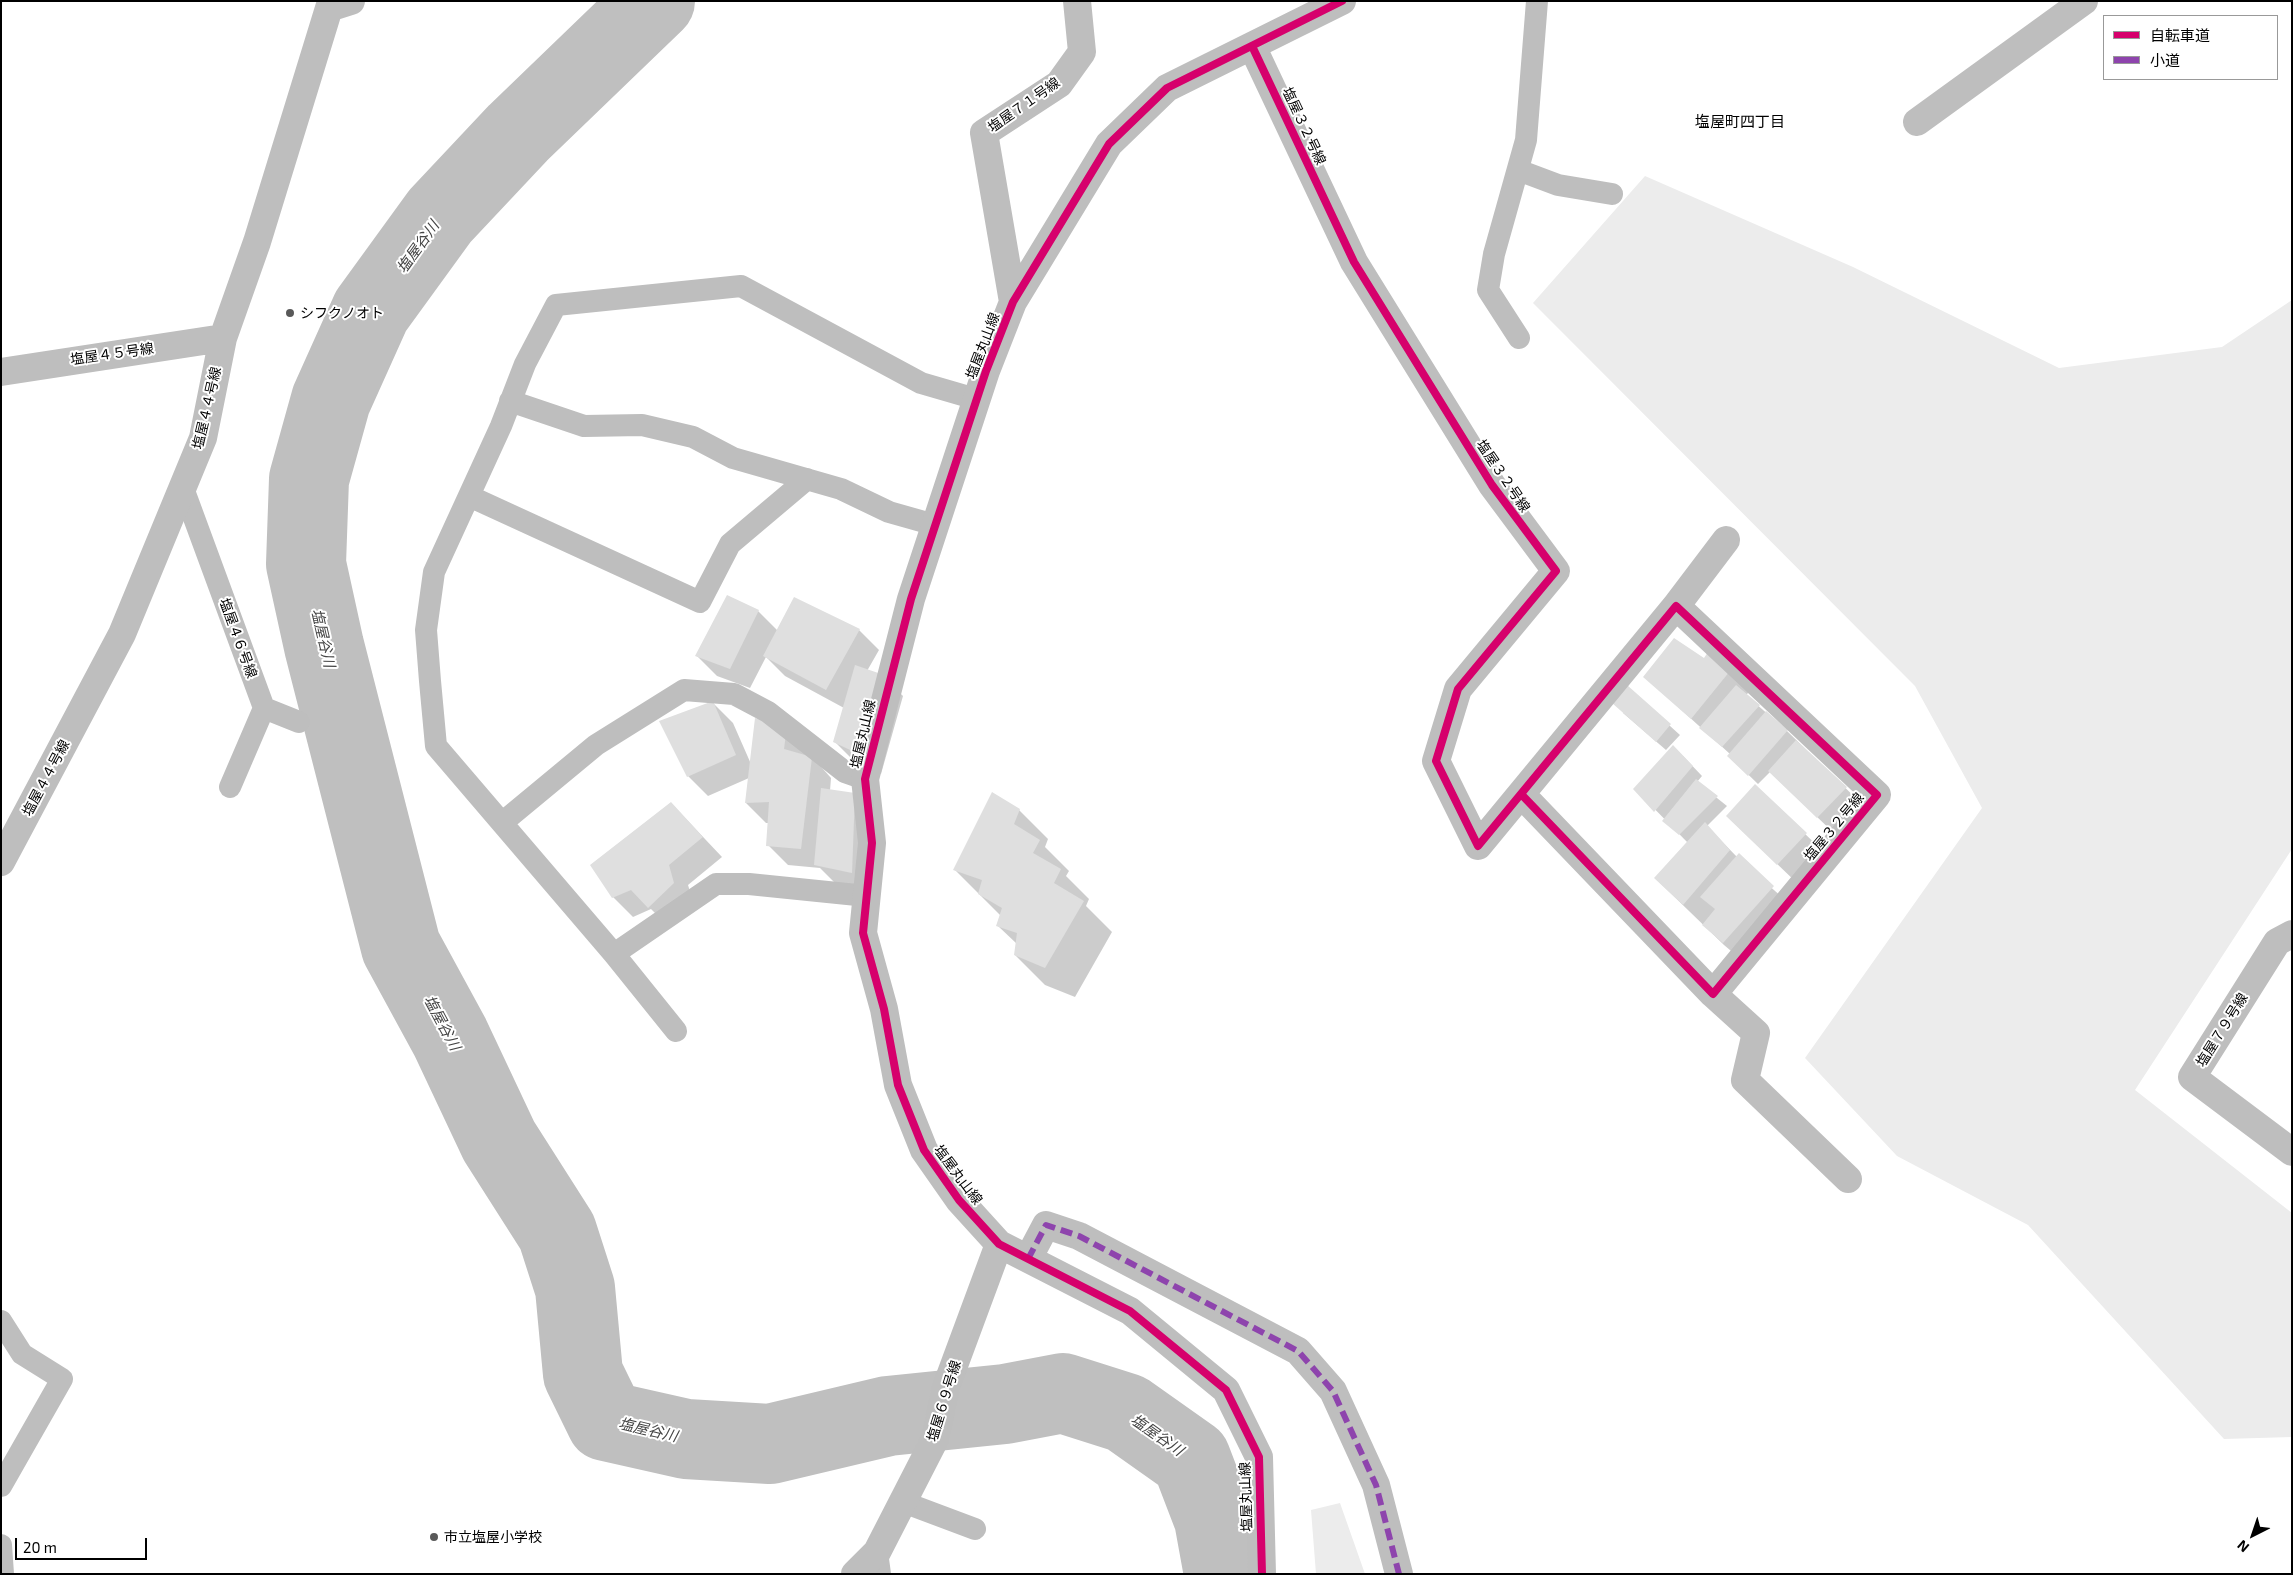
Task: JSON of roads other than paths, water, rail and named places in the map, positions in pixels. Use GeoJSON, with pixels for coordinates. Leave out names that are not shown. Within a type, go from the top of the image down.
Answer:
{"type":"FeatureCollection","features":[{"type":"Feature","properties":{"kind":"street","name":"塩屋７１号線"},"geometry":{"type":"LineString","coordinates":[[1013,302],[984,133],[1059,84],[1082,52],[1077,1]]}},
{"type":"Feature","properties":{"kind":"street","name":"塩屋丸山線"},"geometry":{"type":"LineString","coordinates":[[1262,1574],[1259,1457],[1226,1390],[1130,1311],[999,1244],[959,1200],[924,1150],[898,1085],[884,1009],[862,933],[872,843],[865,779],[908,608],[976,399],[1013,302],[1109,144],[1167,88],[1342,1]]}},
{"type":"Feature","properties":{"kind":"street"},"geometry":{"type":"LineString","coordinates":[[1916,122],[2084,1]]}},
{"type":"Feature","properties":{"kind":"street","name":"塩屋４４号線"},"geometry":{"type":"LineString","coordinates":[[1,862],[122,634],[203,438],[223,338],[257,242],[332,4]]}},
{"type":"Feature","properties":{"kind":"street","name":"塩屋３２号線"},"geometry":{"type":"LineString","coordinates":[[1252,46],[1354,262],[1492,485],[1556,571],[1458,690],[1436,761],[1478,846],[1676,606],[1877,795],[1713,994]]}},
{"type":"Feature","properties":{"kind":"street","name":"塩屋４５号線"},"geometry":{"type":"LineString","coordinates":[[1,372],[223,338]]}},
{"type":"Feature","properties":{"kind":"street"},"geometry":{"type":"LineString","coordinates":[[1676,606],[1726,540]]}},
{"type":"Feature","properties":{"kind":"street"},"geometry":{"type":"LineString","coordinates":[[1521,794],[1713,994],[1756,1033],[1745,1080],[1848,1178]]}},
{"type":"Feature","properties":{"kind":"street","name":"塩屋７９号線"},"geometry":{"type":"LineString","coordinates":[[2292,934],[2277,942],[2192,1077],[2292,1152]]}},
{"type":"Feature","properties":{"kind":"street"},"geometry":{"type":"LineString","coordinates":[[1028,1259],[1046,1225],[1079,1236],[1298,1351],[1333,1391],[1376,1485],[1399,1574]]}},
{"type":"Feature","properties":{"kind":"street","name":"塩屋６９号線"},"geometry":{"type":"LineString","coordinates":[[855,1574],[878,1563],[903,1502],[935,1439],[946,1387],[999,1244]]}},
{"type":"Feature","properties":{"kind":"lane"},"geometry":{"type":"LineString","coordinates":[[1519,338],[1488,290],[1494,254],[1526,140],[1537,1]]}},
{"type":"Feature","properties":{"kind":"lane"},"geometry":{"type":"LineString","coordinates":[[1518,170],[1558,185],[1612,194]]}},
{"type":"Feature","properties":{"kind":"lane"},"geometry":{"type":"LineString","coordinates":[[676,1031],[503,822],[436,746],[426,630],[434,572],[469,496],[525,364],[556,305],[741,286],[921,383],[976,399]]}},
{"type":"Feature","properties":{"kind":"lane"},"geometry":{"type":"LineString","coordinates":[[510,401],[584,426],[642,425],[693,437],[733,458],[841,488],[889,512],[935,525]]}},
{"type":"Feature","properties":{"kind":"lane"},"geometry":{"type":"LineString","coordinates":[[469,496],[700,602],[730,544],[807,479]]}},
{"type":"Feature","properties":{"kind":"lane","name":"塩屋４６号線"},"geometry":{"type":"LineString","coordinates":[[183,488],[264,708]]}},
{"type":"Feature","properties":{"kind":"lane"},"geometry":{"type":"LineString","coordinates":[[503,822],[596,745],[684,690],[734,694],[768,712],[846,772],[865,779]]}},
{"type":"Feature","properties":{"kind":"lane"},"geometry":{"type":"LineString","coordinates":[[230,787],[264,708],[299,722]]}},
{"type":"Feature","properties":{"kind":"lane"},"geometry":{"type":"LineString","coordinates":[[614,954],[716,884],[749,884],[867,896]]}},
{"type":"Feature","properties":{"kind":"lane"},"geometry":{"type":"LineString","coordinates":[[1,1321],[22,1354],[62,1379],[1,1486]]}},
{"type":"Feature","properties":{"kind":"lane"},"geometry":{"type":"LineString","coordinates":[[903,1502],[975,1529]]}},
{"type":"Feature","properties":{"kind":"lane"},"geometry":{"type":"LineString","coordinates":[[1,1545],[3,1574]]}},
{"type":"Feature","properties":{"kind":"waterway","name":"塩屋谷川"},"geometry":{"type":"LineString","coordinates":[[655,1],[518,133],[440,216],[371,311],[331,400],[309,479],[306,564],[324,646],[401,947],[450,1037],[499,1141],[557,1232],[575,1288],[583,1374],[606,1421],[686,1439],[770,1444],[888,1416],[1005,1404],[1063,1393],[1126,1413],[1191,1459],[1214,1519],[1224,1574]]}},
{"type":"Feature","properties":{"kind":"place","name":"シフクノオト"},"geometry":{"type":"Point","coordinates":[290,313]}},
{"type":"Feature","properties":{"kind":"place","name":"市立塩屋小学校"},"geometry":{"type":"Point","coordinates":[434,1537]}},
{"type":"Feature","properties":{"kind":"district","name":"塩屋町四丁目"},"geometry":{"type":"Point","coordinates":[1740,122]}}]}
